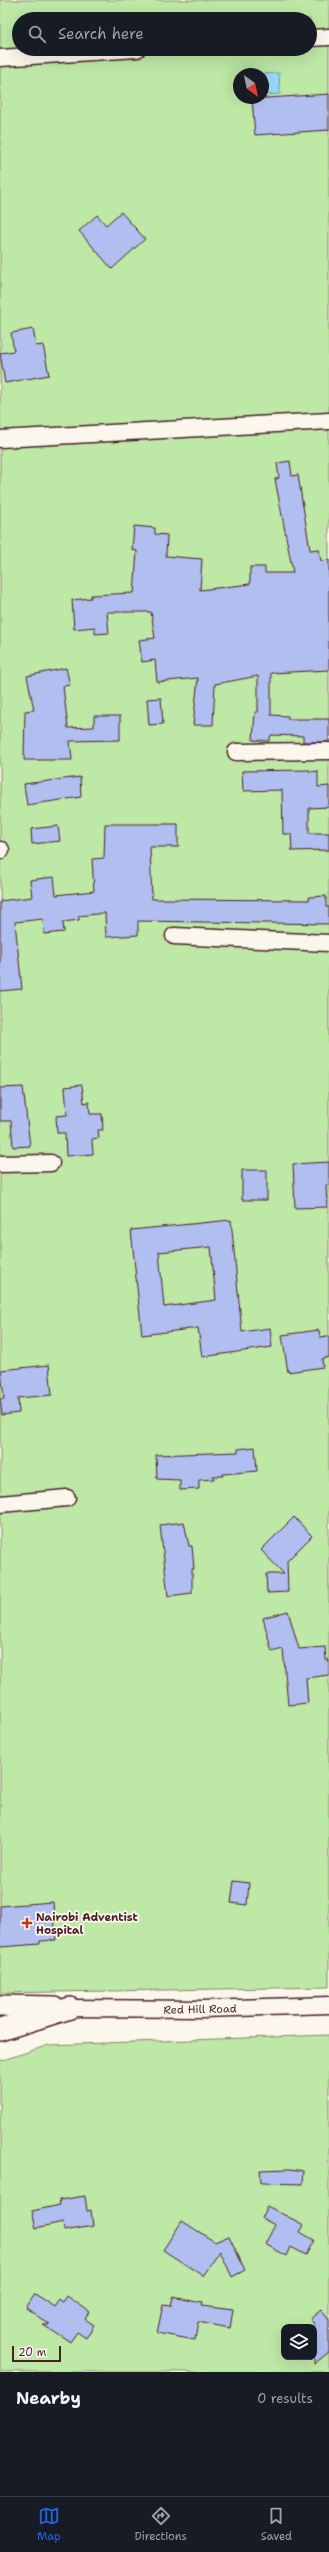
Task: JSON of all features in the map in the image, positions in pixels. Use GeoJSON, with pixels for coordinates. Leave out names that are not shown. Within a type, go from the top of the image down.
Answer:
{"type":"FeatureCollection","features":[{"type":"Feature","properties":{"kind":"main road","name":"Red Hill Road"},"geometry":{"type":"LineString","coordinates":[[0,2006],[70,2008]]}},
{"type":"Feature","properties":{"kind":"main road","name":"Red Hill Road"},"geometry":{"type":"LineString","coordinates":[[0,2030],[70,2008]]}},
{"type":"Feature","properties":{"kind":"street"},"geometry":{"type":"LineString","coordinates":[[317,38],[329,37]]}},
{"type":"Feature","properties":{"kind":"street"},"geometry":{"type":"LineString","coordinates":[[0,58],[30,56]]}},
{"type":"Feature","properties":{"kind":"street"},"geometry":{"type":"LineString","coordinates":[[0,439],[329,421]]}},
{"type":"Feature","properties":{"kind":"street"},"geometry":{"type":"LineString","coordinates":[[236,752],[329,751]]}},
{"type":"Feature","properties":{"kind":"street"},"geometry":{"type":"LineString","coordinates":[[174,936],[329,943]]}},
{"type":"Feature","properties":{"kind":"street"},"geometry":{"type":"LineString","coordinates":[[0,1164],[51,1163]]}},
{"type":"Feature","properties":{"kind":"street"},"geometry":{"type":"LineString","coordinates":[[0,1504],[67,1498]]}},
{"type":"Feature","properties":{"kind":"street","name":"Red Hill Road"},"geometry":{"type":"LineString","coordinates":[[70,2008],[178,2009],[329,2005]]}},
{"type":"Feature","properties":{"kind":"green space"},"geometry":{"type":"Polygon","coordinates":[[[0,0],[329,0],[329,1987],[0,1993],[0,0]]]}},
{"type":"Feature","properties":{"kind":"green space"},"geometry":{"type":"Polygon","coordinates":[[[329,2035],[329,2372],[0,2372],[0,2061],[49,2045],[329,2035]]]}},
{"type":"Feature","properties":{"kind":"water"},"geometry":{"type":"Polygon","coordinates":[[[279,73],[280,94],[269,95],[269,74],[279,73]]]}},
{"type":"Feature","properties":{"kind":"building"},"geometry":{"type":"Polygon","coordinates":[[[329,94],[329,130],[255,135],[252,104],[269,104],[269,98],[329,94]]]}},
{"type":"Feature","properties":{"kind":"building"},"geometry":{"type":"Polygon","coordinates":[[[121,212],[145,239],[112,269],[79,231],[97,215],[106,225],[121,212]]]}},
{"type":"Feature","properties":{"kind":"building"},"geometry":{"type":"Polygon","coordinates":[[[33,329],[36,346],[43,345],[49,375],[5,383],[0,353],[14,351],[11,333],[33,329]]]}},
{"type":"Feature","properties":{"kind":"building"},"geometry":{"type":"Polygon","coordinates":[[[290,461],[292,476],[298,475],[310,550],[319,549],[321,561],[329,560],[329,670],[271,673],[271,715],[288,716],[288,719],[329,719],[329,742],[303,742],[303,736],[271,735],[269,741],[253,740],[255,712],[258,712],[258,676],[215,684],[213,725],[193,725],[198,678],[157,682],[155,660],[142,662],[139,640],[155,638],[151,612],[107,612],[109,633],[95,634],[95,627],[74,629],[72,600],[91,598],[91,595],[134,593],[137,551],[132,550],[134,526],[155,528],[155,534],[167,535],[166,556],[202,559],[200,590],[250,584],[250,567],[265,567],[265,573],[293,573],[275,479],[279,478],[277,463],[290,461]]]}},
{"type":"Feature","properties":{"kind":"building"},"geometry":{"type":"Polygon","coordinates":[[[66,668],[70,685],[63,686],[68,728],[94,727],[94,716],[120,716],[120,740],[70,741],[72,760],[24,760],[25,711],[34,710],[27,676],[66,668]]]}},
{"type":"Feature","properties":{"kind":"building"},"geometry":{"type":"Polygon","coordinates":[[[161,698],[163,724],[149,725],[147,699],[161,698]]]}},
{"type":"Feature","properties":{"kind":"building"},"geometry":{"type":"Polygon","coordinates":[[[310,770],[310,772],[318,771],[318,787],[329,786],[329,807],[309,808],[309,833],[329,833],[329,850],[292,851],[291,834],[283,834],[282,790],[243,791],[242,771],[310,770]]]}},
{"type":"Feature","properties":{"kind":"building"},"geometry":{"type":"Polygon","coordinates":[[[80,777],[81,797],[27,805],[24,784],[80,777]]]}},
{"type":"Feature","properties":{"kind":"building"},"geometry":{"type":"Polygon","coordinates":[[[105,824],[178,824],[178,847],[150,847],[152,899],[309,900],[309,897],[326,896],[326,907],[329,907],[329,924],[138,921],[138,935],[106,937],[105,913],[79,916],[79,920],[63,922],[64,932],[44,934],[43,919],[15,922],[22,989],[0,991],[0,901],[32,897],[30,880],[54,877],[56,895],[94,891],[92,859],[104,858],[105,824]]]}},
{"type":"Feature","properties":{"kind":"building"},"geometry":{"type":"Polygon","coordinates":[[[58,826],[60,841],[32,844],[31,829],[58,826]]]}},
{"type":"Feature","properties":{"kind":"building"},"geometry":{"type":"Polygon","coordinates":[[[82,1085],[84,1103],[89,1102],[90,1114],[102,1114],[103,1130],[98,1130],[99,1138],[92,1139],[93,1154],[66,1156],[65,1133],[57,1133],[56,1116],[67,1115],[65,1087],[82,1085]]]}},
{"type":"Feature","properties":{"kind":"building"},"geometry":{"type":"Polygon","coordinates":[[[23,1087],[30,1146],[13,1147],[11,1121],[0,1121],[0,1088],[23,1087]]]}},
{"type":"Feature","properties":{"kind":"building"},"geometry":{"type":"Polygon","coordinates":[[[329,1162],[329,1185],[326,1185],[327,1207],[295,1208],[293,1164],[329,1162]]]}},
{"type":"Feature","properties":{"kind":"building"},"geometry":{"type":"Polygon","coordinates":[[[242,1170],[267,1170],[267,1200],[242,1200],[242,1170]]]}},
{"type":"Feature","properties":{"kind":"building"},"geometry":{"type":"Polygon","coordinates":[[[231,1220],[242,1332],[270,1328],[272,1347],[202,1357],[198,1328],[142,1335],[131,1230],[231,1220]],[[211,1247],[159,1252],[164,1307],[216,1300],[211,1247]]]}},
{"type":"Feature","properties":{"kind":"building"},"geometry":{"type":"Polygon","coordinates":[[[319,1330],[320,1337],[329,1336],[329,1357],[322,1359],[323,1367],[288,1372],[282,1335],[319,1330]]]}},
{"type":"Feature","properties":{"kind":"building"},"geometry":{"type":"Polygon","coordinates":[[[49,1365],[52,1395],[18,1398],[19,1413],[2,1415],[0,1399],[4,1399],[1,1370],[49,1365]]]}},
{"type":"Feature","properties":{"kind":"building"},"geometry":{"type":"Polygon","coordinates":[[[255,1447],[257,1471],[223,1474],[223,1476],[213,1476],[214,1479],[199,1480],[199,1489],[180,1490],[180,1480],[157,1479],[156,1455],[238,1452],[238,1449],[255,1447]]]}},
{"type":"Feature","properties":{"kind":"building"},"geometry":{"type":"Polygon","coordinates":[[[294,1517],[312,1536],[287,1561],[288,1592],[267,1593],[266,1574],[284,1574],[261,1550],[294,1517]]]}},
{"type":"Feature","properties":{"kind":"building"},"geometry":{"type":"Polygon","coordinates":[[[184,1522],[189,1546],[192,1546],[194,1569],[192,1569],[192,1593],[168,1596],[160,1525],[184,1522]]]}},
{"type":"Feature","properties":{"kind":"building"},"geometry":{"type":"Polygon","coordinates":[[[288,1611],[299,1649],[325,1647],[326,1660],[329,1660],[329,1675],[306,1678],[308,1703],[288,1705],[283,1649],[272,1652],[263,1618],[288,1611]]]}},
{"type":"Feature","properties":{"kind":"building"},"geometry":{"type":"Polygon","coordinates":[[[234,1881],[249,1883],[247,1905],[231,1903],[234,1881]]]}},
{"type":"Feature","properties":{"kind":"building","name":"Nairobi Adventist Hospital"},"geometry":{"type":"Polygon","coordinates":[[[53,1902],[56,1940],[40,1941],[40,1944],[0,1947],[0,1906],[53,1902]]]}},
{"type":"Feature","properties":{"kind":"building"},"geometry":{"type":"Polygon","coordinates":[[[290,2169],[304,2171],[303,2184],[261,2183],[260,2170],[290,2169]]]}},
{"type":"Feature","properties":{"kind":"building"},"geometry":{"type":"Polygon","coordinates":[[[85,2196],[87,2211],[91,2210],[93,2226],[64,2231],[63,2222],[36,2228],[32,2211],[60,2205],[59,2200],[85,2196]]]}},
{"type":"Feature","properties":{"kind":"building"},"geometry":{"type":"Polygon","coordinates":[[[267,2206],[304,2225],[300,2232],[314,2240],[306,2255],[291,2247],[287,2256],[265,2244],[275,2225],[261,2218],[267,2206]]]}},
{"type":"Feature","properties":{"kind":"building"},"geometry":{"type":"Polygon","coordinates":[[[182,2221],[215,2242],[229,2236],[245,2270],[232,2277],[220,2251],[203,2276],[163,2250],[182,2221]]]}},
{"type":"Feature","properties":{"kind":"building"},"geometry":{"type":"Polygon","coordinates":[[[35,2294],[55,2307],[60,2300],[63,2302],[67,2296],[90,2312],[85,2319],[94,2325],[86,2338],[77,2332],[70,2342],[43,2325],[50,2325],[26,2308],[35,2294]]]}},
{"type":"Feature","properties":{"kind":"building"},"geometry":{"type":"Polygon","coordinates":[[[173,2297],[202,2303],[201,2306],[233,2310],[230,2328],[198,2322],[195,2340],[157,2333],[163,2305],[171,2306],[173,2297]]]}},
{"type":"Feature","properties":{"kind":"building"},"geometry":{"type":"Polygon","coordinates":[[[321,2310],[329,2320],[329,2352],[314,2364],[314,2360],[317,2360],[317,2324],[314,2324],[310,2319],[321,2310]]]}},
{"type":"Feature","properties":{"kind":"place","name":"Nairobi Adventist Hospital"},"geometry":{"type":"Point","coordinates":[27,1923]}}]}
